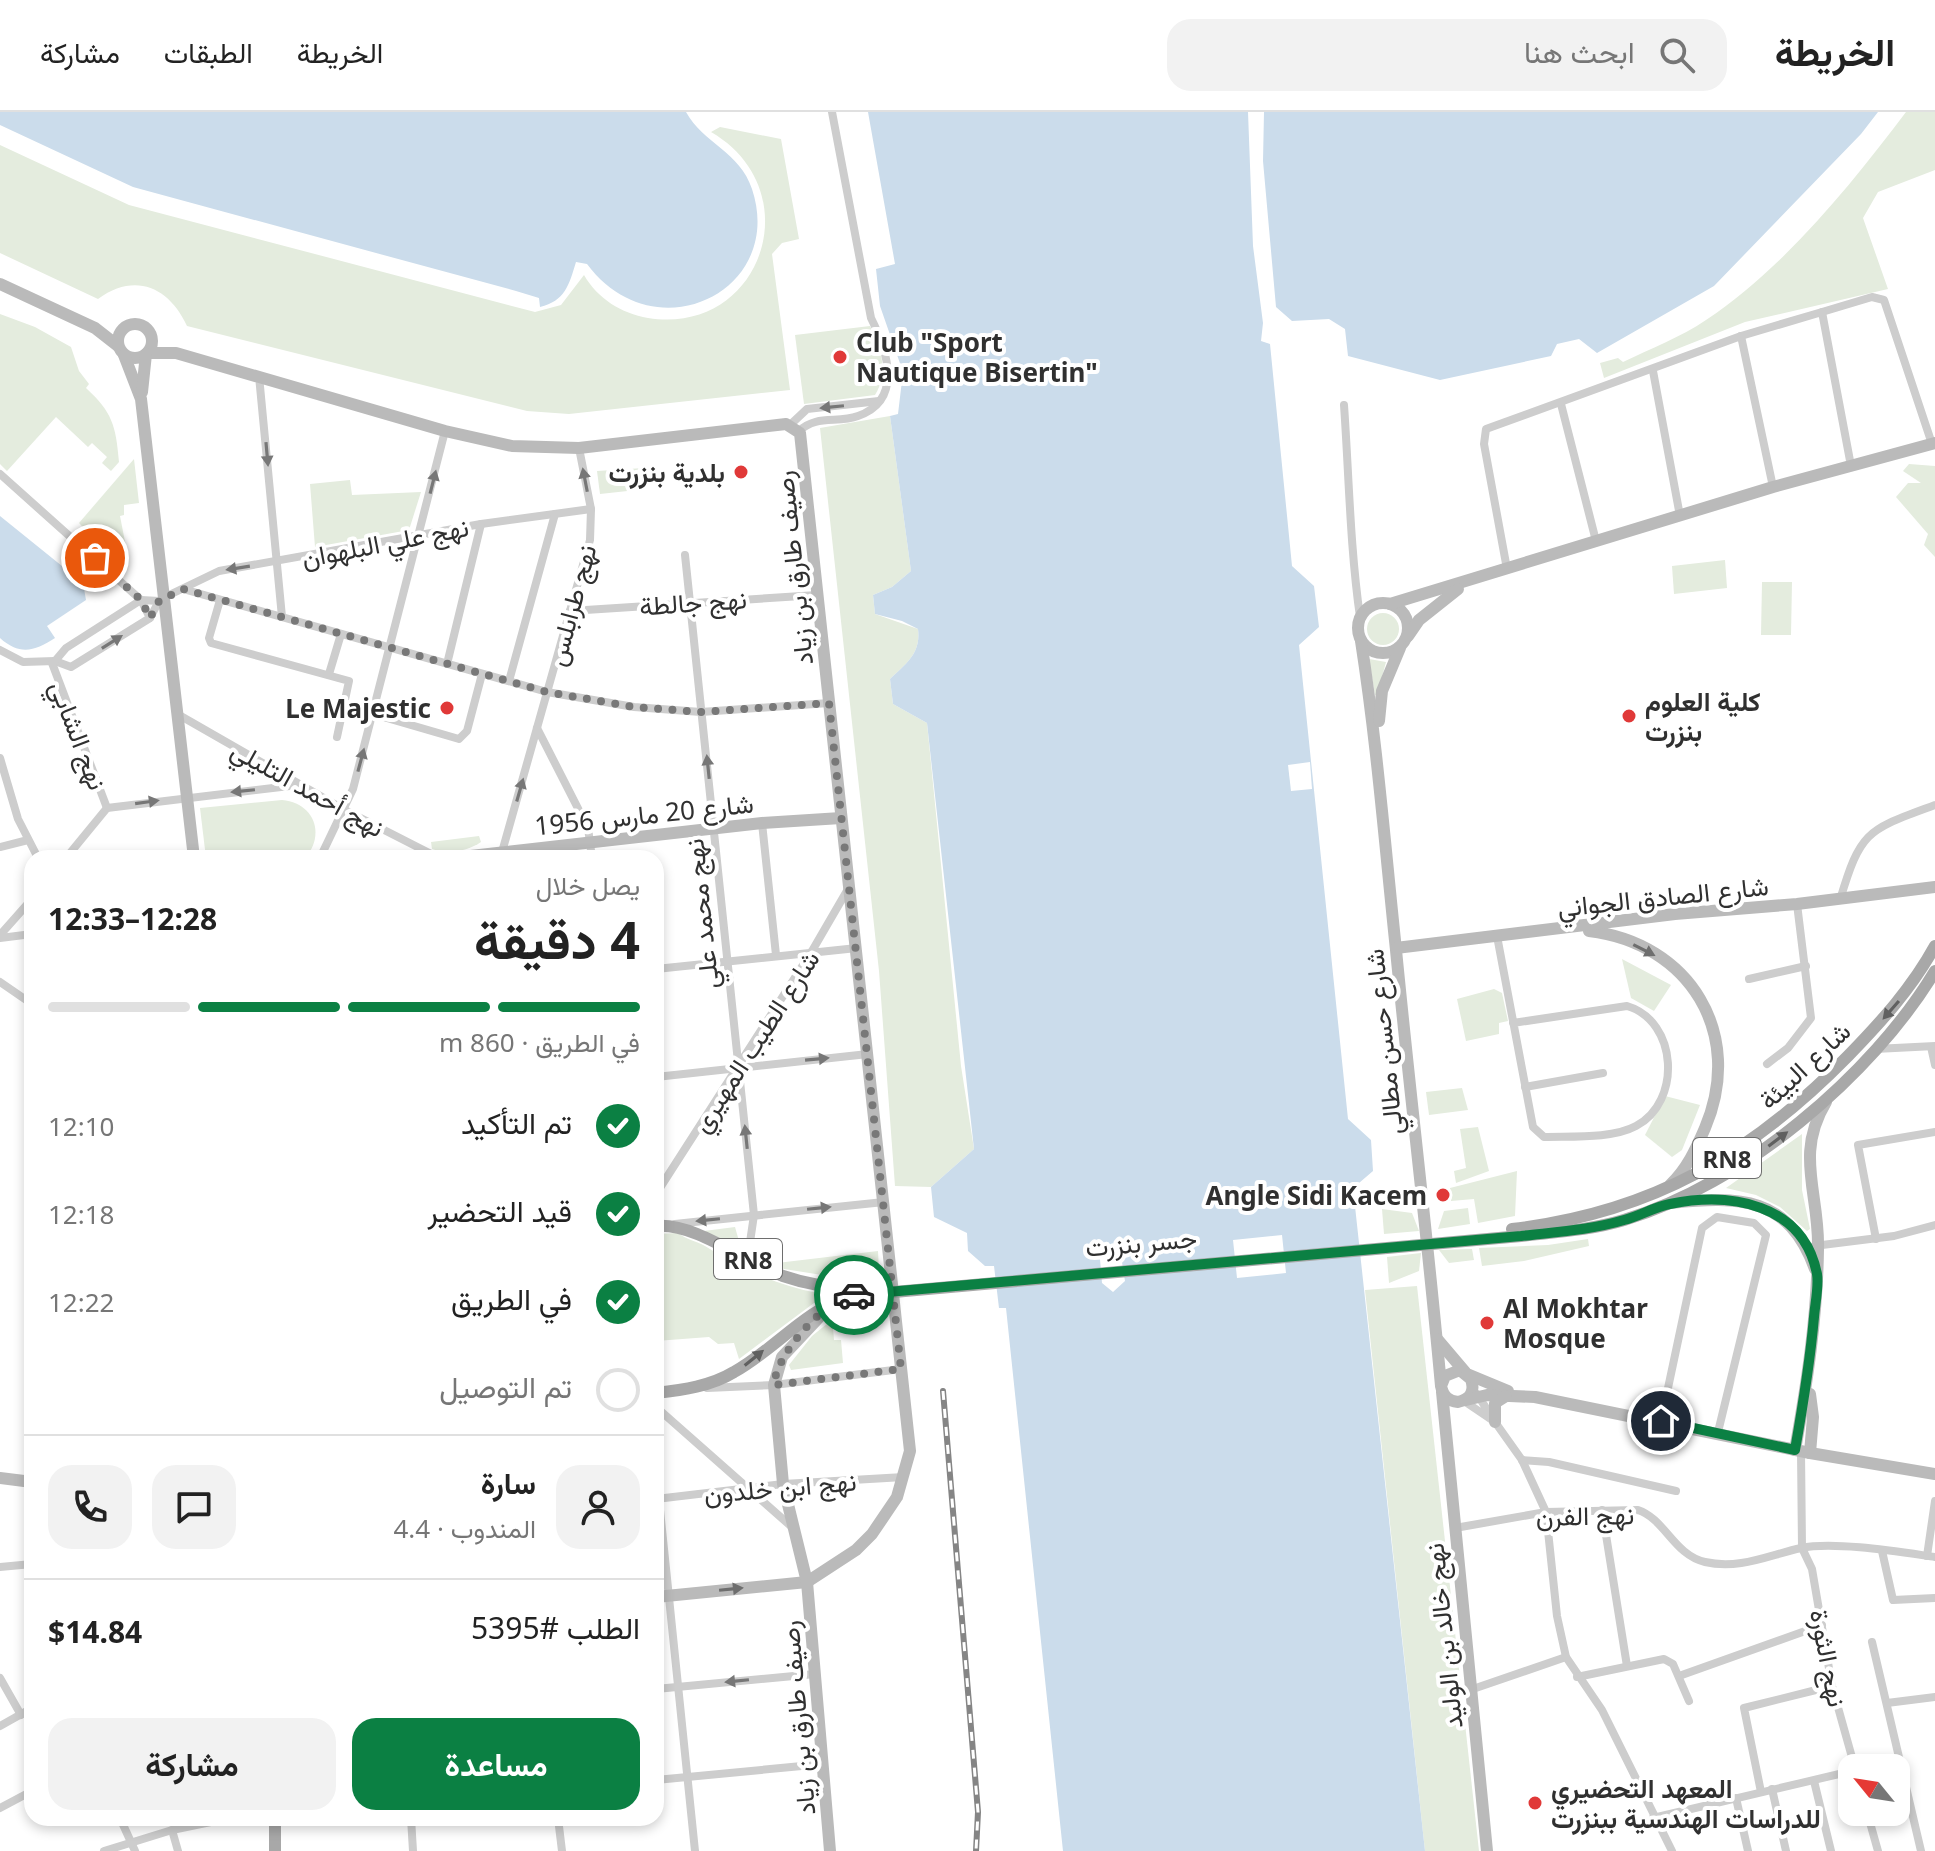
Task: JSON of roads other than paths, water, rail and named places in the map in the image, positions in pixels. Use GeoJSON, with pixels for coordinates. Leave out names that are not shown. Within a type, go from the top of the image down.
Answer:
{"type":"FeatureCollection","features":[{"type":"Feature","properties":{"kind":"main road","name":"شارع البيئة"},"geometry":{"type":"LineString","coordinates":[[1443,1240],[1579,1230],[1624,1220],[1664,1198],[1717,1165],[1785,1116],[1820,1085],[1898,1003],[1935,946]]}},
{"type":"Feature","properties":{"kind":"main road","name":"شارع البيئة"},"geometry":{"type":"LineString","coordinates":[[1664,1198],[1723,1177],[1793,1128],[1875,1049],[1935,971]]}},
{"type":"Feature","properties":{"kind":"main road","name":"RN8"},"geometry":{"type":"LineString","coordinates":[[664,1227],[707,1239],[760,1265],[840,1296]]}},
{"type":"Feature","properties":{"kind":"main road","name":"جسر بنزرت"},"geometry":{"type":"LineString","coordinates":[[840,1296],[857,1292],[1443,1240]]}},
{"type":"Feature","properties":{"kind":"main road"},"geometry":{"type":"LineString","coordinates":[[664,1392],[687,1389],[733,1373],[840,1296]]}},
{"type":"Feature","properties":{"kind":"main road"},"geometry":{"type":"LineString","coordinates":[[275,1826],[275,1851]]}},
{"type":"Feature","properties":{"kind":"street"},"geometry":{"type":"LineString","coordinates":[[0,284],[95,328],[135,358],[147,354],[176,353],[445,431],[512,446],[579,448],[795,428],[810,421],[857,417],[880,401],[888,385],[889,367],[884,343],[871,318],[832,112]]}},
{"type":"Feature","properties":{"kind":"street"},"geometry":{"type":"LineString","coordinates":[[1360,617],[1372,605],[1390,604],[1468,582],[1773,487],[1934,443],[1884,300],[1872,297],[1741,336],[1561,404],[1492,424],[1486,429],[1484,444],[1507,569]]}},
{"type":"Feature","properties":{"kind":"street"},"geometry":{"type":"LineString","coordinates":[[1822,312],[1851,466]]}},
{"type":"Feature","properties":{"kind":"street"},"geometry":{"type":"LineString","coordinates":[[95,328],[123,328],[135,323],[176,353]]}},
{"type":"Feature","properties":{"kind":"street"},"geometry":{"type":"LineString","coordinates":[[123,328],[118,336],[121,350],[141,399]]}},
{"type":"Feature","properties":{"kind":"street"},"geometry":{"type":"LineString","coordinates":[[151,333],[153,341],[147,354],[141,399],[193,850]]}},
{"type":"Feature","properties":{"kind":"street"},"geometry":{"type":"LineString","coordinates":[[1741,336],[1773,487]]}},
{"type":"Feature","properties":{"kind":"street"},"geometry":{"type":"LineString","coordinates":[[1653,371],[1680,516]]}},
{"type":"Feature","properties":{"kind":"street"},"geometry":{"type":"LineString","coordinates":[[259,376],[282,617]]}},
{"type":"Feature","properties":{"kind":"street"},"geometry":{"type":"LineString","coordinates":[[1561,404],[1596,541]]}},
{"type":"Feature","properties":{"kind":"street"},"geometry":{"type":"LineString","coordinates":[[1344,405],[1351,504],[1350,547],[1377,740]]}},
{"type":"Feature","properties":{"kind":"street","name":"رصيف طارق بن زياد"},"geometry":{"type":"LineString","coordinates":[[795,428],[850,885],[910,1451],[905,1477],[891,1507],[872,1534],[856,1550],[807,1582]]}},
{"type":"Feature","properties":{"kind":"street"},"geometry":{"type":"LineString","coordinates":[[324,850],[353,789],[445,431]]}},
{"type":"Feature","properties":{"kind":"street","name":"نهج طرابلس"},"geometry":{"type":"LineString","coordinates":[[503,850],[590,540],[591,509],[579,448]]}},
{"type":"Feature","properties":{"kind":"street"},"geometry":{"type":"LineString","coordinates":[[2,480],[141,600],[150,618]]}},
{"type":"Feature","properties":{"kind":"street","name":"نهج علي البلهوان"},"geometry":{"type":"LineString","coordinates":[[162,599],[219,571],[481,524],[591,509]]}},
{"type":"Feature","properties":{"kind":"street"},"geometry":{"type":"LineString","coordinates":[[509,681],[555,514]]}},
{"type":"Feature","properties":{"kind":"street"},"geometry":{"type":"LineString","coordinates":[[447,664],[481,524]]}},
{"type":"Feature","properties":{"kind":"street","name":"نهج محمد علي"},"geometry":{"type":"LineString","coordinates":[[685,555],[754,1215],[750,1242],[760,1265]]}},
{"type":"Feature","properties":{"kind":"street"},"geometry":{"type":"LineString","coordinates":[[1377,740],[1382,691],[1403,643],[1433,606],[1468,582]]}},
{"type":"Feature","properties":{"kind":"street"},"geometry":{"type":"LineString","coordinates":[[183,589],[547,692],[634,707],[701,712],[829,703]]}},
{"type":"Feature","properties":{"kind":"street","name":"نهج جالطة"},"geometry":{"type":"LineString","coordinates":[[570,611],[817,595]]}},
{"type":"Feature","properties":{"kind":"street"},"geometry":{"type":"LineString","coordinates":[[1,653],[23,662],[54,662],[66,648],[141,600],[162,599]]}},
{"type":"Feature","properties":{"kind":"street"},"geometry":{"type":"LineString","coordinates":[[150,618],[162,599]]}},
{"type":"Feature","properties":{"kind":"street"},"geometry":{"type":"LineString","coordinates":[[220,600],[209,638],[211,643],[346,679],[350,684],[337,737]]}},
{"type":"Feature","properties":{"kind":"street"},"geometry":{"type":"LineString","coordinates":[[1390,604],[1406,618],[1403,643]]}},
{"type":"Feature","properties":{"kind":"street","name":"نهج الشابي"},"geometry":{"type":"LineString","coordinates":[[54,662],[71,667],[150,618]]}},
{"type":"Feature","properties":{"kind":"street"},"geometry":{"type":"LineString","coordinates":[[329,674],[341,634]]}},
{"type":"Feature","properties":{"kind":"street"},"geometry":{"type":"LineString","coordinates":[[1361,641],[1379,654],[1403,643]]}},
{"type":"Feature","properties":{"kind":"street","name":"نهج الشابي"},"geometry":{"type":"LineString","coordinates":[[54,662],[107,808]]}},
{"type":"Feature","properties":{"kind":"street"},"geometry":{"type":"LineString","coordinates":[[373,714],[459,739],[467,731],[482,674]]}},
{"type":"Feature","properties":{"kind":"street","name":"نهج أحمد التليلي"},"geometry":{"type":"LineString","coordinates":[[179,715],[299,785],[423,850]]}},
{"type":"Feature","properties":{"kind":"street"},"geometry":{"type":"LineString","coordinates":[[537,728],[588,828],[592,850]]}},
{"type":"Feature","properties":{"kind":"street","name":"شارع حسن مطالي"},"geometry":{"type":"LineString","coordinates":[[1377,740],[1442,1388]]}},
{"type":"Feature","properties":{"kind":"street"},"geometry":{"type":"LineString","coordinates":[[0,758],[18,819],[34,850]]}},
{"type":"Feature","properties":{"kind":"street"},"geometry":{"type":"LineString","coordinates":[[73,850],[107,808],[299,785]]}},
{"type":"Feature","properties":{"kind":"street"},"geometry":{"type":"LineString","coordinates":[[1840,900],[1853,856],[1867,836],[1882,825],[1935,805]]}},
{"type":"Feature","properties":{"kind":"street","name":"شارع 20 مارس 1956"},"geometry":{"type":"LineString","coordinates":[[520,850],[762,823],[841,818]]}},
{"type":"Feature","properties":{"kind":"street"},"geometry":{"type":"LineString","coordinates":[[762,823],[776,955]]}},
{"type":"Feature","properties":{"kind":"street"},"geometry":{"type":"LineString","coordinates":[[0,847],[28,840]]}},
{"type":"Feature","properties":{"kind":"street","name":"شارع الطيب المهيري"},"geometry":{"type":"LineString","coordinates":[[664,1182],[812,951],[850,885]]}},
{"type":"Feature","properties":{"kind":"street","name":"شارع الصادق الجواني"},"geometry":{"type":"LineString","coordinates":[[1396,948],[1675,914],[1840,900],[1935,887]]}},
{"type":"Feature","properties":{"kind":"street"},"geometry":{"type":"LineString","coordinates":[[1767,1064],[1788,1048],[1811,1018],[1797,904]]}},
{"type":"Feature","properties":{"kind":"street"},"geometry":{"type":"LineString","coordinates":[[0,937],[24,912]]}},
{"type":"Feature","properties":{"kind":"street"},"geometry":{"type":"LineString","coordinates":[[1570,928],[1622,939],[1667,962],[1691,986],[1710,1017],[1719,1045],[1720,1067],[1709,1117],[1686,1167],[1664,1198]]}},
{"type":"Feature","properties":{"kind":"street"},"geometry":{"type":"LineString","coordinates":[[0,937],[24,935]]}},
{"type":"Feature","properties":{"kind":"street"},"geometry":{"type":"LineString","coordinates":[[1497,936],[1513,1023],[1525,1087],[1533,1127],[1544,1137],[1628,1130],[1650,1114],[1664,1085],[1669,1063],[1655,1022],[1642,1010],[1627,1006],[1513,1023]]}},
{"type":"Feature","properties":{"kind":"street"},"geometry":{"type":"LineString","coordinates":[[664,968],[857,948]]}},
{"type":"Feature","properties":{"kind":"street"},"geometry":{"type":"LineString","coordinates":[[1749,979],[1806,966]]}},
{"type":"Feature","properties":{"kind":"street"},"geometry":{"type":"LineString","coordinates":[[0,982],[24,998]]}},
{"type":"Feature","properties":{"kind":"street"},"geometry":{"type":"LineString","coordinates":[[1875,1049],[1933,1046],[1935,1065]]}},
{"type":"Feature","properties":{"kind":"street"},"geometry":{"type":"LineString","coordinates":[[664,1076],[868,1054]]}},
{"type":"Feature","properties":{"kind":"street"},"geometry":{"type":"LineString","coordinates":[[1525,1087],[1603,1073]]}},
{"type":"Feature","properties":{"kind":"street"},"geometry":{"type":"LineString","coordinates":[[1802,1451],[1813,1417],[1809,1387],[1817,1276],[1813,1246],[1810,1130],[1829,1095]]}},
{"type":"Feature","properties":{"kind":"street"},"geometry":{"type":"LineString","coordinates":[[1876,1239],[1858,1145],[1935,1132]]}},
{"type":"Feature","properties":{"kind":"street"},"geometry":{"type":"LineString","coordinates":[[1664,1198],[1729,1199],[1760,1206],[1786,1221],[1813,1246],[1876,1239],[1935,1225]]}},
{"type":"Feature","properties":{"kind":"street"},"geometry":{"type":"LineString","coordinates":[[664,1225],[884,1202]]}},
{"type":"Feature","properties":{"kind":"street"},"geometry":{"type":"LineString","coordinates":[[1661,1421],[1702,1228],[1717,1217],[1754,1223],[1766,1235],[1718,1432]]}},
{"type":"Feature","properties":{"kind":"street"},"geometry":{"type":"LineString","coordinates":[[783,1484],[774,1385],[782,1357],[840,1296]]}},
{"type":"Feature","properties":{"kind":"street"},"geometry":{"type":"LineString","coordinates":[[1437,1339],[1468,1390],[1495,1422]]}},
{"type":"Feature","properties":{"kind":"street"},"geometry":{"type":"LineString","coordinates":[[687,1389],[774,1385],[901,1369]]}},
{"type":"Feature","properties":{"kind":"street"},"geometry":{"type":"LineString","coordinates":[[1672,1851],[1602,1710],[1566,1657],[1557,1616],[1546,1512],[1522,1460],[1495,1422],[1468,1390],[1450,1372],[1442,1388],[1448,1400],[1468,1390],[1512,1394],[1935,1474]]}},
{"type":"Feature","properties":{"kind":"street","name":"نهج خالد بن الوليد"},"geometry":{"type":"LineString","coordinates":[[1442,1388],[1487,1851]]}},
{"type":"Feature","properties":{"kind":"street"},"geometry":{"type":"LineString","coordinates":[[1468,1390],[1512,1394]]}},
{"type":"Feature","properties":{"kind":"street"},"geometry":{"type":"LineString","coordinates":[[1445,1417],[1468,1390]]}},
{"type":"Feature","properties":{"kind":"street"},"geometry":{"type":"LineString","coordinates":[[1495,1422],[1495,1403],[1512,1394]]}},
{"type":"Feature","properties":{"kind":"street"},"geometry":{"type":"LineString","coordinates":[[664,1414],[793,1528]]}},
{"type":"Feature","properties":{"kind":"street","name":"نهج الثورة"},"geometry":{"type":"LineString","coordinates":[[1802,1451],[1802,1548],[1812,1569],[1832,1686],[1850,1754]]}},
{"type":"Feature","properties":{"kind":"street"},"geometry":{"type":"LineString","coordinates":[[1522,1460],[1549,1462],[1676,1491]]}},
{"type":"Feature","properties":{"kind":"street","name":"نهج ابن خلدون"},"geometry":{"type":"LineString","coordinates":[[664,1498],[783,1484],[905,1477]]}},
{"type":"Feature","properties":{"kind":"street"},"geometry":{"type":"LineString","coordinates":[[0,1478],[24,1481]]}},
{"type":"Feature","properties":{"kind":"street","name":"رصيف طارق بن زياد"},"geometry":{"type":"LineString","coordinates":[[783,1484],[807,1582],[830,1851]]}},
{"type":"Feature","properties":{"kind":"street"},"geometry":{"type":"LineString","coordinates":[[1931,1557],[1935,1501]]}},
{"type":"Feature","properties":{"kind":"street"},"geometry":{"type":"LineString","coordinates":[[1602,1510],[1627,1666]]}},
{"type":"Feature","properties":{"kind":"street","name":"نهج الفرن"},"geometry":{"type":"LineString","coordinates":[[1455,1528],[1546,1512],[1644,1511],[1673,1542],[1703,1562],[1749,1562],[1802,1548],[1882,1551],[1931,1557]]}},
{"type":"Feature","properties":{"kind":"street"},"geometry":{"type":"LineString","coordinates":[[1882,1551],[1893,1600],[1935,1598]]}},
{"type":"Feature","properties":{"kind":"street"},"geometry":{"type":"LineString","coordinates":[[0,1567],[24,1565]]}},
{"type":"Feature","properties":{"kind":"street"},"geometry":{"type":"LineString","coordinates":[[664,1596],[807,1582]]}},
{"type":"Feature","properties":{"kind":"street"},"geometry":{"type":"LineString","coordinates":[[664,1607],[678,1687],[695,1851]]}},
{"type":"Feature","properties":{"kind":"street"},"geometry":{"type":"LineString","coordinates":[[1679,1676],[1822,1625]]}},
{"type":"Feature","properties":{"kind":"street"},"geometry":{"type":"LineString","coordinates":[[1872,1642],[1898,1754]]}},
{"type":"Feature","properties":{"kind":"street"},"geometry":{"type":"LineString","coordinates":[[1470,1690],[1566,1657]]}},
{"type":"Feature","properties":{"kind":"street"},"geometry":{"type":"LineString","coordinates":[[1577,1677],[1664,1659],[1673,1664],[1689,1701]]}},
{"type":"Feature","properties":{"kind":"street"},"geometry":{"type":"LineString","coordinates":[[664,1688],[815,1674]]}},
{"type":"Feature","properties":{"kind":"street"},"geometry":{"type":"LineString","coordinates":[[0,1678],[21,1715]]}},
{"type":"Feature","properties":{"kind":"street"},"geometry":{"type":"LineString","coordinates":[[1761,1792],[1744,1708],[1832,1686]]}},
{"type":"Feature","properties":{"kind":"street"},"geometry":{"type":"LineString","coordinates":[[1887,1703],[1935,1697]]}},
{"type":"Feature","properties":{"kind":"street"},"geometry":{"type":"LineString","coordinates":[[0,1726],[24,1713]]}},
{"type":"Feature","properties":{"kind":"street"},"geometry":{"type":"LineString","coordinates":[[664,1779],[823,1764]]}},
{"type":"Feature","properties":{"kind":"street"},"geometry":{"type":"LineString","coordinates":[[1653,1818],[1838,1774]]}},
{"type":"Feature","properties":{"kind":"street"},"geometry":{"type":"LineString","coordinates":[[1814,1781],[1831,1851]]}},
{"type":"Feature","properties":{"kind":"street"},"geometry":{"type":"LineString","coordinates":[[1772,1789],[1786,1851]]}},
{"type":"Feature","properties":{"kind":"street"},"geometry":{"type":"LineString","coordinates":[[0,1808],[24,1795]]}},
{"type":"Feature","properties":{"kind":"street"},"geometry":{"type":"LineString","coordinates":[[1736,1798],[1748,1851]]}},
{"type":"Feature","properties":{"kind":"street"},"geometry":{"type":"LineString","coordinates":[[1910,1806],[1921,1851]]}},
{"type":"Feature","properties":{"kind":"street"},"geometry":{"type":"LineString","coordinates":[[124,1826],[133,1846]]}},
{"type":"Feature","properties":{"kind":"street"},"geometry":{"type":"LineString","coordinates":[[104,1851],[133,1846],[172,1830],[191,1826]]}},
{"type":"Feature","properties":{"kind":"street"},"geometry":{"type":"LineString","coordinates":[[411,1826],[413,1851]]}},
{"type":"Feature","properties":{"kind":"street"},"geometry":{"type":"LineString","coordinates":[[559,1826],[562,1851]]}},
{"type":"Feature","properties":{"kind":"street"},"geometry":{"type":"LineString","coordinates":[[1871,1826],[1878,1851]]}},
{"type":"Feature","properties":{"kind":"street"},"geometry":{"type":"LineString","coordinates":[[172,1830],[178,1851]]}},
{"type":"Feature","properties":{"kind":"water"},"geometry":{"type":"Polygon","coordinates":[[[0,112],[686,112],[693,123],[746,176],[752,189],[757,225],[750,257],[733,282],[708,299],[678,307],[646,305],[615,291],[587,264],[576,262],[561,296],[540,307],[539,298],[516,291],[133,187],[0,125],[0,112]]]}},
{"type":"Feature","properties":{"kind":"water"},"geometry":{"type":"Polygon","coordinates":[[[868,112],[1248,112],[1253,246],[1263,323],[1261,341],[1270,344],[1292,566],[1314,586],[1319,627],[1299,645],[1348,1119],[1371,1140],[1373,1171],[1359,1183],[1354,1197],[1425,1851],[1063,1851],[1006,1308],[999,1308],[994,1266],[985,1266],[968,1251],[967,1233],[934,1217],[931,1187],[974,1149],[927,723],[893,704],[890,679],[915,651],[918,629],[875,614],[873,595],[892,587],[911,571],[890,416],[898,414],[903,372],[880,306],[876,269],[895,264],[868,112]],[[1282,1235],[1233,1240],[1237,1278],[1286,1273],[1282,1235]],[[1110,1248],[1100,1259],[1102,1283],[1113,1292],[1125,1281],[1121,1256],[1110,1248]]]}},
{"type":"Feature","properties":{"kind":"water"},"geometry":{"type":"Polygon","coordinates":[[[1264,112],[1878,112],[1861,134],[1714,286],[1597,353],[1579,339],[1557,344],[1551,356],[1440,380],[1348,356],[1345,329],[1329,319],[1292,321],[1276,307],[1263,161],[1264,112]]]}},
{"type":"Feature","properties":{"kind":"water"},"geometry":{"type":"Polygon","coordinates":[[[0,516],[83,583],[86,600],[47,626],[55,638],[28,650],[7,644],[0,638],[0,516]]]}},
{"type":"Feature","properties":{"kind":"railway"},"geometry":{"type":"LineString","coordinates":[[943,1391],[978,1812],[976,1851]]}},
{"type":"Feature","properties":{"kind":"place","name":"Club \"Sport Nautique Bisertin\""},"geometry":{"type":"Point","coordinates":[840,357]}},
{"type":"Feature","properties":{"kind":"place","name":"بلدية بنزرت"},"geometry":{"type":"Point","coordinates":[741,472]}},
{"type":"Feature","properties":{"kind":"place","name":"Le Majestic"},"geometry":{"type":"Point","coordinates":[447,708]}},
{"type":"Feature","properties":{"kind":"place","name":"كلية العلوم بنزرت"},"geometry":{"type":"Point","coordinates":[1629,716]}},
{"type":"Feature","properties":{"kind":"place","name":"Angle Sidi Kacem"},"geometry":{"type":"Point","coordinates":[1443,1195]}},
{"type":"Feature","properties":{"kind":"place","name":"Al Mokhtar Mosque"},"geometry":{"type":"Point","coordinates":[1487,1323]}},
{"type":"Feature","properties":{"kind":"place","name":"المعهد التحضيري للدراسات الهندسية ببنزرت"},"geometry":{"type":"Point","coordinates":[1535,1803]}}]}
